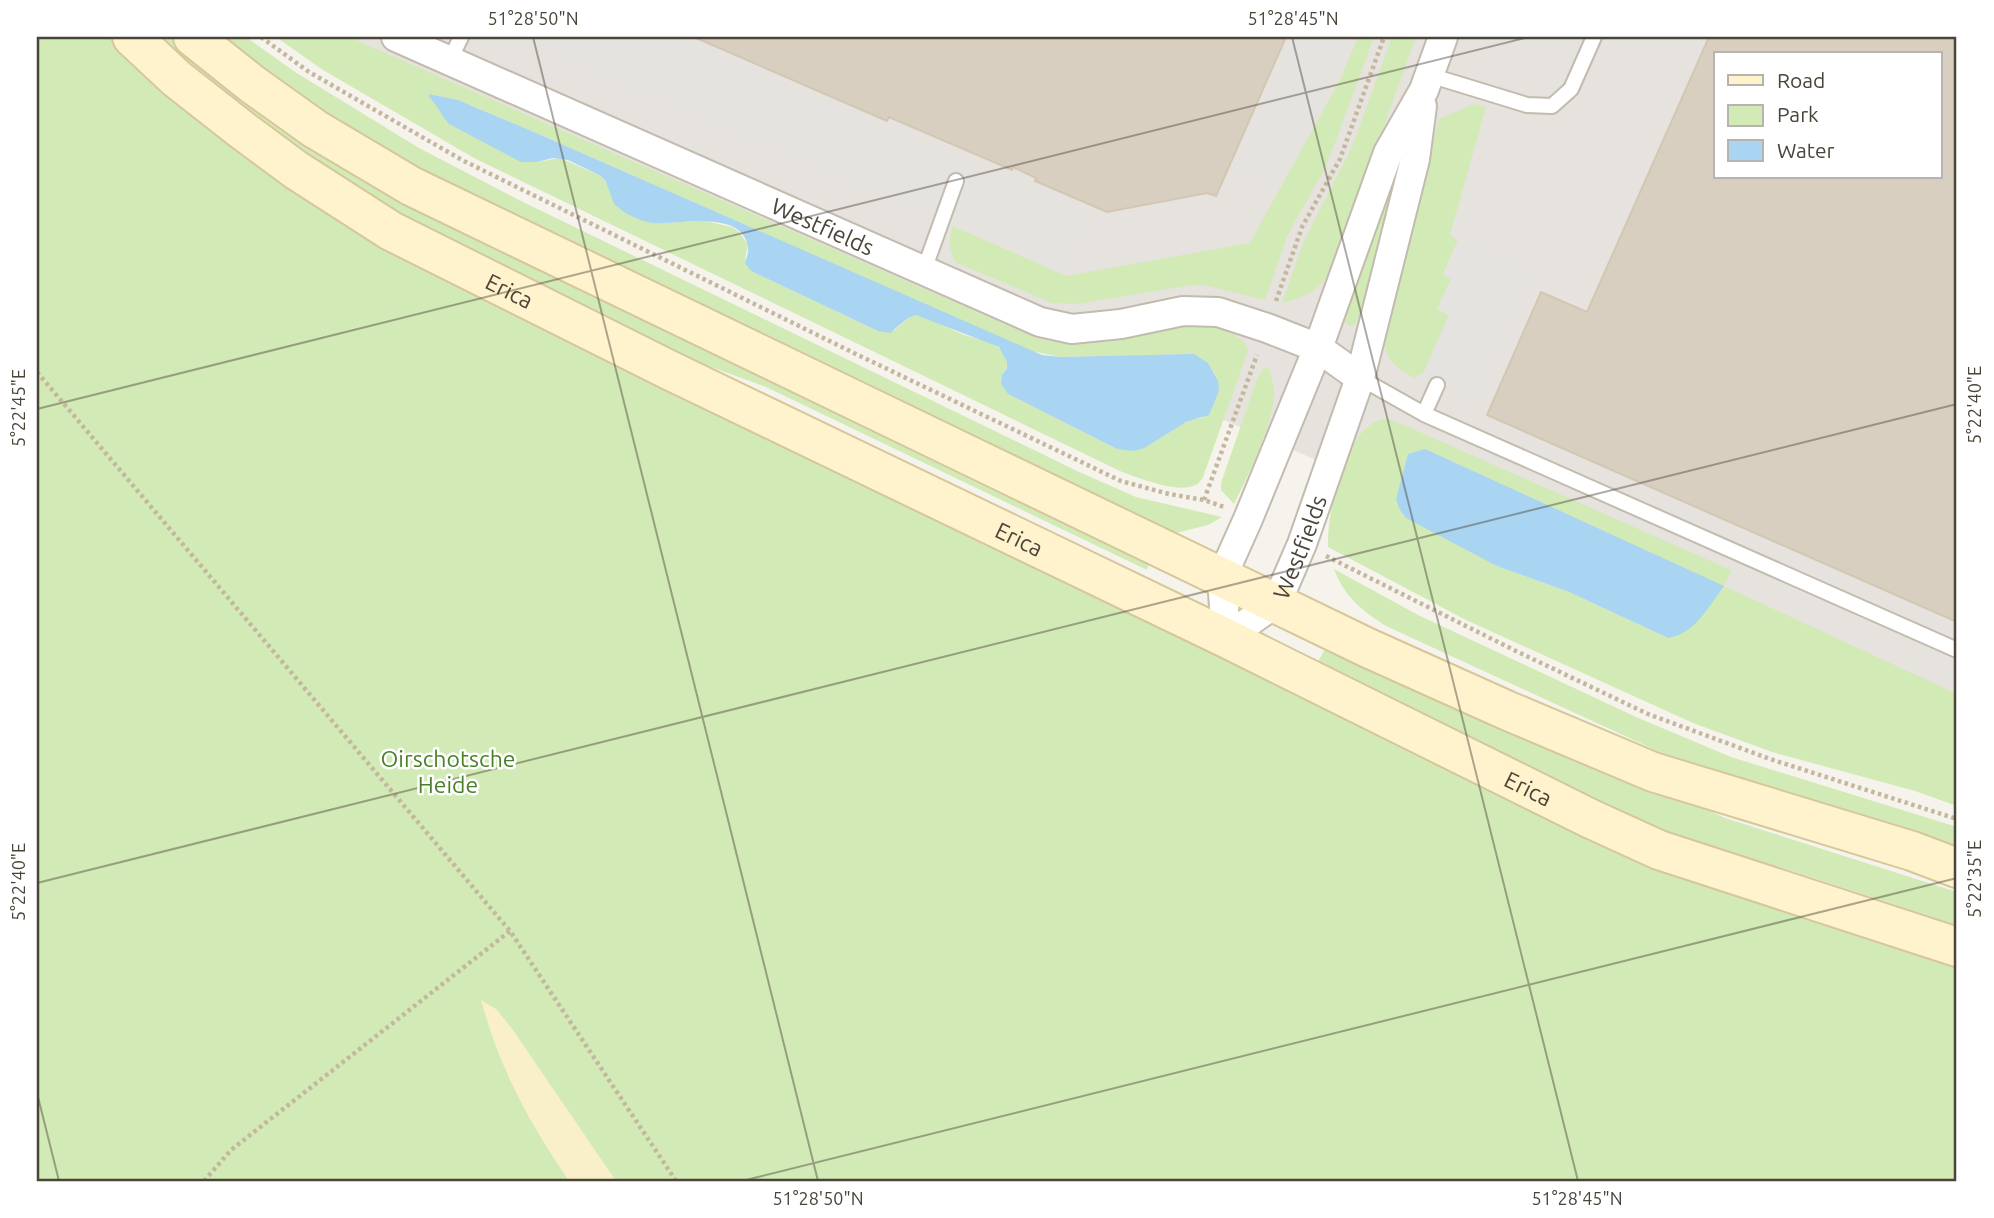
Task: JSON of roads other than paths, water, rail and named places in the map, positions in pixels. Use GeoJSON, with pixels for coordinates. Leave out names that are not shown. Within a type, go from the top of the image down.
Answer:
{"type":"FeatureCollection","features":[{"type":"Feature","properties":{"kind":"street","name":"Erica"},"geometry":{"type":"LineString","coordinates":[[132,37],[177,79],[242,130],[296,170],[391,231],[681,376],[1659,850],[1957,947]]}},
{"type":"Feature","properties":{"kind":"street"},"geometry":{"type":"LineString","coordinates":[[193,37],[315,129],[411,186],[1368,648],[1653,772],[1912,851],[1957,869]]}},
{"type":"Feature","properties":{"kind":"street","name":"Westfields"},"geometry":{"type":"LineString","coordinates":[[396,37],[455,49],[1040,322],[1072,329],[1121,324],[1183,311],[1217,312],[1318,348],[1360,377]]}},
{"type":"Feature","properties":{"kind":"street","name":"Westfields"},"geometry":{"type":"LineString","coordinates":[[1226,638],[1222,578],[1318,348],[1388,153],[1427,82],[1443,37]]}},
{"type":"Feature","properties":{"kind":"street","name":"Westfields"},"geometry":{"type":"LineString","coordinates":[[1226,638],[1277,602],[1302,544],[1360,377],[1415,159],[1427,82]]}},
{"type":"Feature","properties":{"kind":"lane"},"geometry":{"type":"LineString","coordinates":[[1427,82],[1527,105],[1552,106],[1571,89],[1594,37]]}},
{"type":"Feature","properties":{"kind":"lane"},"geometry":{"type":"LineString","coordinates":[[924,270],[956,181]]}},
{"type":"Feature","properties":{"kind":"lane"},"geometry":{"type":"LineString","coordinates":[[1360,377],[1424,414],[1957,650]]}},
{"type":"Feature","properties":{"kind":"lane"},"geometry":{"type":"LineString","coordinates":[[1424,414],[1437,385]]}},
{"type":"Feature","properties":{"kind":"water"},"geometry":{"type":"Polygon","coordinates":[[[429,94],[458,100],[534,132],[1042,355],[1061,357],[1194,354],[1208,363],[1218,381],[1219,391],[1209,415],[1186,422],[1144,448],[1134,451],[1117,449],[1008,394],[1001,384],[1007,362],[999,347],[916,315],[890,333],[878,331],[751,271],[745,263],[748,247],[743,235],[734,227],[722,223],[654,223],[638,219],[614,204],[601,176],[568,160],[553,158],[521,162],[449,124],[429,94]]]}},
{"type":"Feature","properties":{"kind":"water"},"geometry":{"type":"Polygon","coordinates":[[[1425,449],[1724,586],[1694,625],[1668,638],[1569,592],[1497,566],[1406,518],[1399,508],[1396,499],[1408,454],[1425,449]]]}},
{"type":"Feature","properties":{"kind":"park label","name":"Oirschotsche Heide"},"geometry":{"type":"Point","coordinates":[448,771]}}]}
